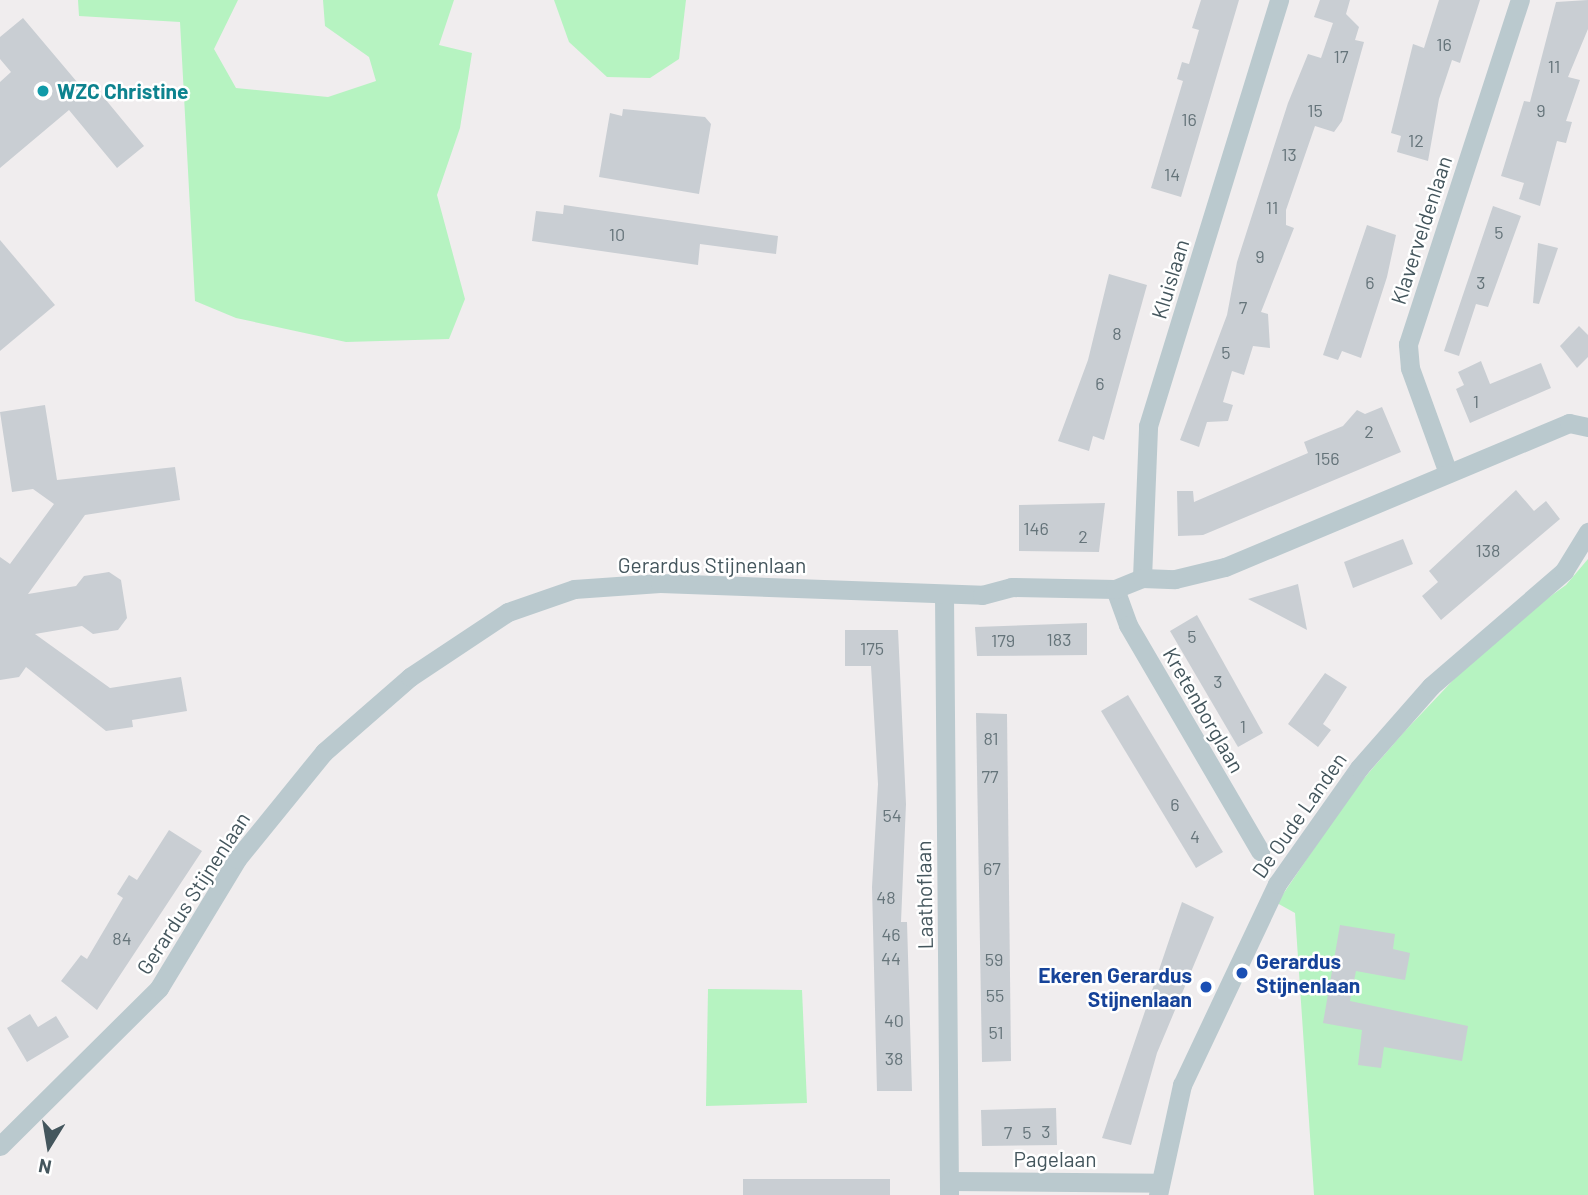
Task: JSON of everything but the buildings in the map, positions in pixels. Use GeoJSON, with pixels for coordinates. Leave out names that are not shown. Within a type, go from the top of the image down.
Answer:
{"type":"FeatureCollection","features":[{"type":"Feature","properties":{"kind":"street","name":"Kluislaan"},"geometry":{"type":"LineString","coordinates":[[1142,578],[1148,426],[1279,0]]}},
{"type":"Feature","properties":{"kind":"street","name":"Klaverveldenlaan"},"geometry":{"type":"LineString","coordinates":[[1448,473],[1410,368],[1408,344],[1520,0]]}},
{"type":"Feature","properties":{"kind":"street","name":"Gerardus Stijnenlaan"},"geometry":{"type":"LineString","coordinates":[[0,1146],[159,989],[237,859],[324,752],[410,677],[508,612],[574,589],[660,583],[982,595],[1011,587],[1115,589],[1142,578],[1175,579],[1225,567],[1569,423],[1588,427]]}},
{"type":"Feature","properties":{"kind":"street","name":"De Oude Landen"},"geometry":{"type":"LineString","coordinates":[[1159,1189],[1182,1085],[1220,993],[1282,876],[1359,768],[1431,686],[1564,571],[1588,532]]}},
{"type":"Feature","properties":{"kind":"street","name":"Kretenborglaan"},"geometry":{"type":"LineString","coordinates":[[1115,589],[1128,625],[1260,851]]}},
{"type":"Feature","properties":{"kind":"street","name":"Laathoflaan"},"geometry":{"type":"LineString","coordinates":[[943,595],[949,1188]]}},
{"type":"Feature","properties":{"kind":"street","name":"Pagelaan"},"geometry":{"type":"LineString","coordinates":[[949,1188],[1159,1189]]}},
{"type":"Feature","properties":{"kind":"green space"},"geometry":{"type":"Polygon","coordinates":[[[78,0],[238,0],[214,49],[236,88],[328,97],[376,81],[369,57],[325,26],[323,0],[454,0],[439,45],[472,53],[460,128],[437,195],[465,299],[449,339],[346,342],[236,318],[195,301],[180,22],[79,16],[78,0]]]}},
{"type":"Feature","properties":{"kind":"green space"},"geometry":{"type":"Polygon","coordinates":[[[554,0],[686,0],[679,59],[650,78],[607,77],[569,42],[554,0]]]}},
{"type":"Feature","properties":{"kind":"green space"},"geometry":{"type":"Polygon","coordinates":[[[1588,559],[1588,1195],[1314,1195],[1295,913],[1277,903],[1353,791],[1404,732],[1495,636],[1566,585],[1588,559]]]}},
{"type":"Feature","properties":{"kind":"green space"},"geometry":{"type":"Polygon","coordinates":[[[708,989],[802,990],[807,1103],[706,1106],[708,989]]]}},
{"type":"Feature","properties":{"kind":"place","name":"WZC Christine"},"geometry":{"type":"Point","coordinates":[43,91]}},
{"type":"Feature","properties":{"kind":"place","name":"Gerardus Stijnenlaan"},"geometry":{"type":"Point","coordinates":[1242,973]}},
{"type":"Feature","properties":{"kind":"place","name":"Ekeren Gerardus Stijnenlaan"},"geometry":{"type":"Point","coordinates":[1206,987]}}]}
